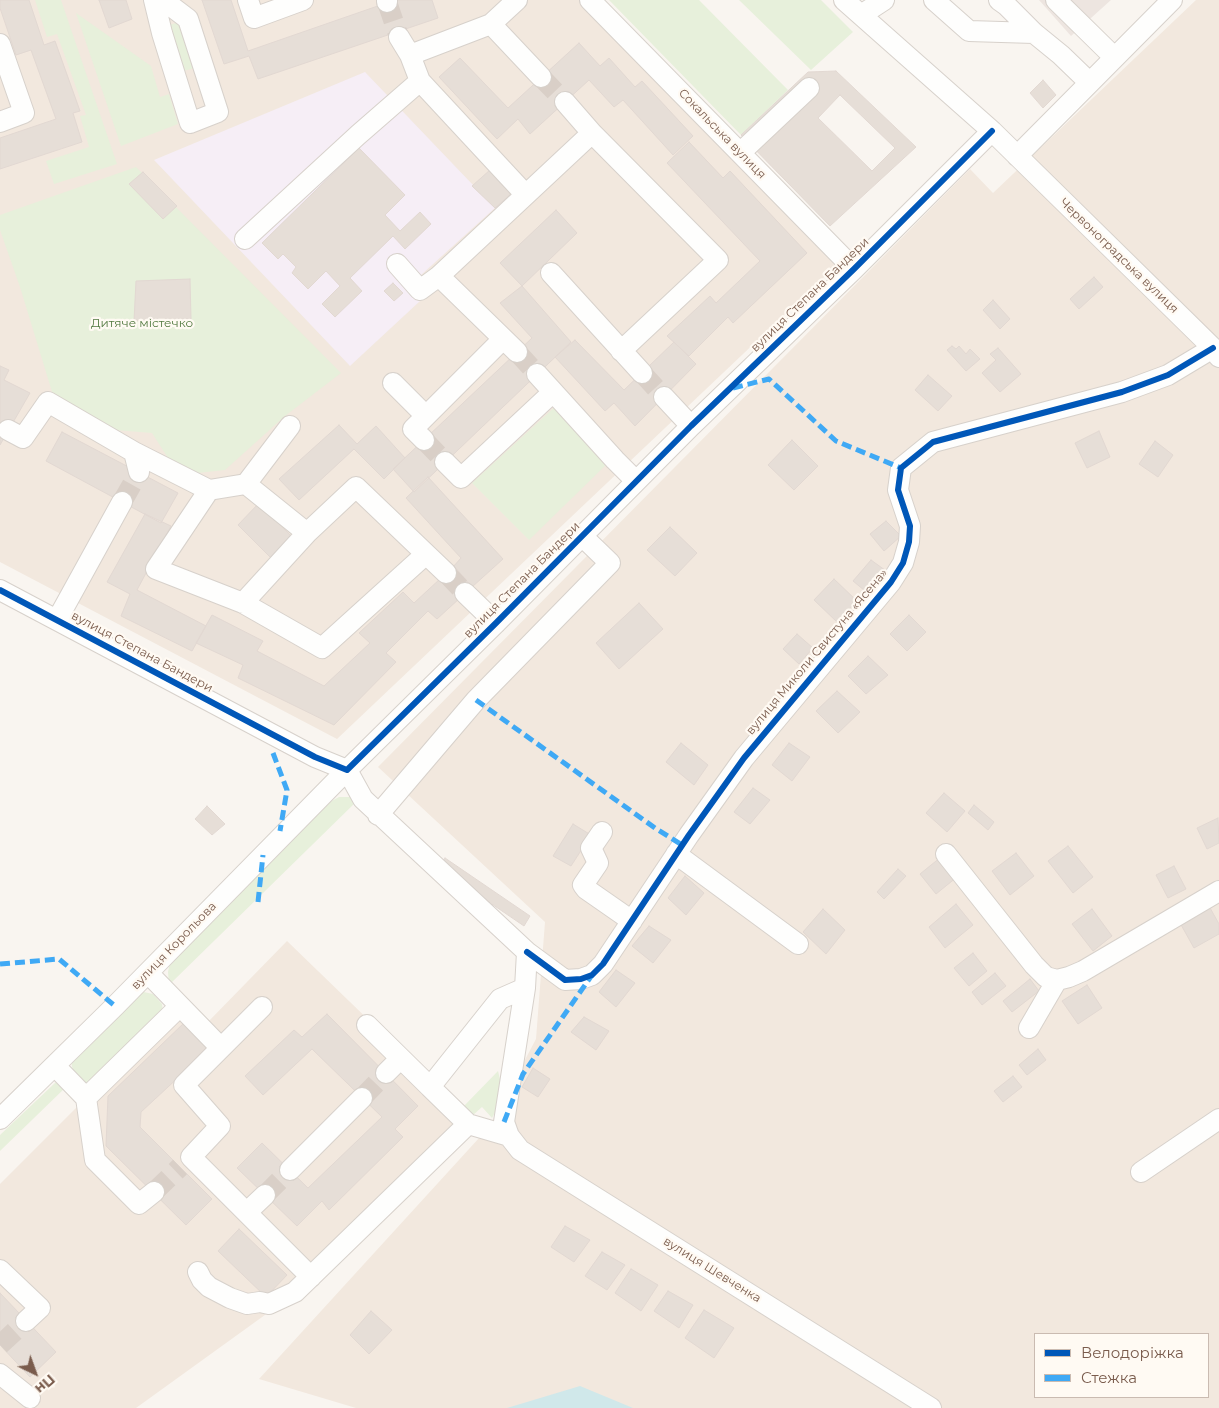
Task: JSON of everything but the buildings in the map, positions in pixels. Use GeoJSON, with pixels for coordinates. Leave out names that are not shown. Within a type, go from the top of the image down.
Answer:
{"type":"FeatureCollection","features":[{"type":"Feature","properties":{"kind":"street"},"geometry":{"type":"LineString","coordinates":[[154,0],[162,33],[190,123],[218,112],[188,19],[163,0]]}},
{"type":"Feature","properties":{"kind":"street"},"geometry":{"type":"LineString","coordinates":[[248,0],[254,18],[303,0]]}},
{"type":"Feature","properties":{"kind":"street"},"geometry":{"type":"LineString","coordinates":[[410,55],[491,24],[517,0]]}},
{"type":"Feature","properties":{"kind":"street","name":"Сокальська вулиця"},"geometry":{"type":"LineString","coordinates":[[590,0],[854,269]]}},
{"type":"Feature","properties":{"kind":"street","name":"Червоноградська вулиця"},"geometry":{"type":"LineString","coordinates":[[844,0],[992,131],[1216,352]]}},
{"type":"Feature","properties":{"kind":"street"},"geometry":{"type":"LineString","coordinates":[[861,15],[884,0]]}},
{"type":"Feature","properties":{"kind":"street"},"geometry":{"type":"LineString","coordinates":[[934,0],[968,31],[1034,33]]}},
{"type":"Feature","properties":{"kind":"street"},"geometry":{"type":"LineString","coordinates":[[999,0],[1089,82]]}},
{"type":"Feature","properties":{"kind":"street"},"geometry":{"type":"LineString","coordinates":[[1056,0],[1114,57]]}},
{"type":"Feature","properties":{"kind":"street"},"geometry":{"type":"LineString","coordinates":[[1017,156],[1172,0]]}},
{"type":"Feature","properties":{"kind":"street"},"geometry":{"type":"LineString","coordinates":[[491,24],[542,77]]}},
{"type":"Feature","properties":{"kind":"street"},"geometry":{"type":"LineString","coordinates":[[399,36],[410,55],[420,81],[525,194]]}},
{"type":"Feature","properties":{"kind":"street"},"geometry":{"type":"LineString","coordinates":[[0,44],[24,112],[0,122]]}},
{"type":"Feature","properties":{"kind":"street"},"geometry":{"type":"LineString","coordinates":[[245,239],[420,81]]}},
{"type":"Feature","properties":{"kind":"street"},"geometry":{"type":"LineString","coordinates":[[740,153],[809,88]]}},
{"type":"Feature","properties":{"kind":"street"},"geometry":{"type":"LineString","coordinates":[[565,102],[592,133],[718,260],[621,351]]}},
{"type":"Feature","properties":{"kind":"street","name":"вулиця Степана Бандери"},"geometry":{"type":"LineString","coordinates":[[0,590],[315,757],[347,770],[691,426],[854,269],[992,131]]}},
{"type":"Feature","properties":{"kind":"street"},"geometry":{"type":"LineString","coordinates":[[397,264],[420,290],[439,276],[592,133]]}},
{"type":"Feature","properties":{"kind":"street"},"geometry":{"type":"LineString","coordinates":[[550,273],[642,373]]}},
{"type":"Feature","properties":{"kind":"street"},"geometry":{"type":"LineString","coordinates":[[424,440],[413,428],[425,415],[510,346],[439,276]]}},
{"type":"Feature","properties":{"kind":"street","name":"вулиця Миколи Свистуна «Ясена»"},"geometry":{"type":"LineString","coordinates":[[347,770],[363,800],[527,952],[565,980],[580,979],[592,975],[603,964],[676,854],[744,758],[891,582],[903,563],[909,542],[910,526],[898,490],[901,468],[933,442],[1122,392],[1168,375],[1216,352]]}},
{"type":"Feature","properties":{"kind":"street"},"geometry":{"type":"LineString","coordinates":[[537,374],[636,481]]}},
{"type":"Feature","properties":{"kind":"street"},"geometry":{"type":"LineString","coordinates":[[393,383],[425,415]]}},
{"type":"Feature","properties":{"kind":"street"},"geometry":{"type":"LineString","coordinates":[[444,462],[461,478],[554,392]]}},
{"type":"Feature","properties":{"kind":"street"},"geometry":{"type":"LineString","coordinates":[[664,397],[691,426]]}},
{"type":"Feature","properties":{"kind":"street"},"geometry":{"type":"LineString","coordinates":[[8,430],[23,438],[48,402],[134,452],[209,490],[246,484],[290,426]]}},
{"type":"Feature","properties":{"kind":"street"},"geometry":{"type":"LineString","coordinates":[[134,452],[139,472]]}},
{"type":"Feature","properties":{"kind":"street"},"geometry":{"type":"LineString","coordinates":[[246,484],[307,533]]}},
{"type":"Feature","properties":{"kind":"street"},"geometry":{"type":"LineString","coordinates":[[243,603],[307,533],[356,487],[446,573]]}},
{"type":"Feature","properties":{"kind":"street"},"geometry":{"type":"LineString","coordinates":[[209,490],[156,570],[243,603],[322,648],[426,554]]}},
{"type":"Feature","properties":{"kind":"street"},"geometry":{"type":"LineString","coordinates":[[57,620],[122,502]]}},
{"type":"Feature","properties":{"kind":"street"},"geometry":{"type":"LineString","coordinates":[[378,814],[476,700],[610,563],[582,536]]}},
{"type":"Feature","properties":{"kind":"street"},"geometry":{"type":"LineString","coordinates":[[465,594],[496,623]]}},
{"type":"Feature","properties":{"kind":"street","name":"вулиця Корольова"},"geometry":{"type":"LineString","coordinates":[[0,1120],[148,974],[347,770]]}},
{"type":"Feature","properties":{"kind":"street"},"geometry":{"type":"LineString","coordinates":[[602,832],[591,848],[598,863],[584,886],[632,920]]}},
{"type":"Feature","properties":{"kind":"street"},"geometry":{"type":"LineString","coordinates":[[676,854],[798,944]]}},
{"type":"Feature","properties":{"kind":"street"},"geometry":{"type":"LineString","coordinates":[[946,854],[1034,965],[1046,977],[1057,980],[1082,971],[1219,891]]}},
{"type":"Feature","properties":{"kind":"street"},"geometry":{"type":"LineString","coordinates":[[367,1025],[468,1124],[506,1129],[525,988],[527,952]]}},
{"type":"Feature","properties":{"kind":"street"},"geometry":{"type":"LineString","coordinates":[[148,974],[221,1048]]}},
{"type":"Feature","properties":{"kind":"street"},"geometry":{"type":"LineString","coordinates":[[1029,1028],[1057,980]]}},
{"type":"Feature","properties":{"kind":"street"},"geometry":{"type":"LineString","coordinates":[[430,1087],[500,999],[525,988]]}},
{"type":"Feature","properties":{"kind":"street"},"geometry":{"type":"LineString","coordinates":[[86,1098],[179,1007]]}},
{"type":"Feature","properties":{"kind":"street"},"geometry":{"type":"LineString","coordinates":[[262,1007],[184,1086],[220,1126],[185,1162],[247,1212],[311,1277]]}},
{"type":"Feature","properties":{"kind":"street"},"geometry":{"type":"LineString","coordinates":[[386,1073],[400,1059]]}},
{"type":"Feature","properties":{"kind":"street"},"geometry":{"type":"LineString","coordinates":[[55,1066],[86,1098],[95,1160],[139,1204],[154,1192]]}},
{"type":"Feature","properties":{"kind":"street"},"geometry":{"type":"LineString","coordinates":[[290,1170],[362,1098]]}},
{"type":"Feature","properties":{"kind":"street"},"geometry":{"type":"LineString","coordinates":[[1142,1172],[1219,1119]]}},
{"type":"Feature","properties":{"kind":"street"},"geometry":{"type":"LineString","coordinates":[[198,1272],[202,1280],[209,1287],[247,1304],[260,1302],[269,1304],[295,1292],[468,1124]]}},
{"type":"Feature","properties":{"kind":"street","name":"вулиця Шевченка"},"geometry":{"type":"LineString","coordinates":[[506,1129],[520,1150],[931,1408]]}},
{"type":"Feature","properties":{"kind":"street"},"geometry":{"type":"LineString","coordinates":[[247,1212],[265,1195]]}},
{"type":"Feature","properties":{"kind":"street"},"geometry":{"type":"LineString","coordinates":[[0,1270],[40,1308],[26,1321]]}},
{"type":"Feature","properties":{"kind":"street"},"geometry":{"type":"LineString","coordinates":[[0,1374],[30,1398]]}},
{"type":"Feature","properties":{"kind":"shaded area"},"geometry":{"type":"Polygon","coordinates":[[[0,0],[582,0],[839,263],[337,739],[0,562],[0,0]]]}},
{"type":"Feature","properties":{"kind":"shaded area"},"geometry":{"type":"Polygon","coordinates":[[[1039,0],[1111,0],[1071,36],[1039,0]]]}},
{"type":"Feature","properties":{"kind":"shaded area"},"geometry":{"type":"Polygon","coordinates":[[[1196,0],[1219,0],[1219,1408],[356,1408],[259,1379],[490,1126],[536,1039],[545,922],[378,767],[970,169],[993,193],[1196,0]]]}},
{"type":"Feature","properties":{"kind":"shaded area"},"geometry":{"type":"Polygon","coordinates":[[[365,72],[495,208],[421,275],[433,289],[350,366],[154,160],[365,72]]]}},
{"type":"Feature","properties":{"kind":"shaded area"},"geometry":{"type":"Polygon","coordinates":[[[287,941],[473,1121],[312,1281],[136,1408],[0,1408],[0,1184],[182,1002],[206,1024],[287,941]]]}},
{"type":"Feature","properties":{"kind":"green space"},"geometry":{"type":"Polygon","coordinates":[[[35,0],[61,0],[117,164],[54,184],[46,161],[89,147],[80,116],[86,115],[57,34],[47,37],[35,0]]]}},
{"type":"Feature","properties":{"kind":"green space"},"geometry":{"type":"Polygon","coordinates":[[[609,0],[699,0],[788,90],[741,135],[609,0]]]}},
{"type":"Feature","properties":{"kind":"green space"},"geometry":{"type":"Polygon","coordinates":[[[739,0],[821,0],[853,32],[811,70],[739,0]]]}},
{"type":"Feature","properties":{"kind":"green space"},"geometry":{"type":"Polygon","coordinates":[[[76,13],[151,66],[160,97],[169,94],[178,124],[121,146],[76,13]]]}},
{"type":"Feature","properties":{"kind":"green space"},"geometry":{"type":"Polygon","coordinates":[[[184,21],[199,67],[179,72],[165,26],[184,21]]]}},
{"type":"Feature","properties":{"kind":"green space","name":"Дитяче містечко"},"geometry":{"type":"Polygon","coordinates":[[[136,167],[341,373],[285,416],[225,470],[179,475],[152,433],[115,430],[53,395],[20,287],[0,230],[0,215],[136,167]]]}},
{"type":"Feature","properties":{"kind":"green space"},"geometry":{"type":"Polygon","coordinates":[[[557,405],[608,463],[529,540],[472,483],[557,405]]]}},
{"type":"Feature","properties":{"kind":"green space"},"geometry":{"type":"Polygon","coordinates":[[[339,797],[351,797],[356,802],[169,985],[168,972],[170,962],[326,804],[339,797]]]}},
{"type":"Feature","properties":{"kind":"green space"},"geometry":{"type":"Polygon","coordinates":[[[139,991],[153,994],[162,1004],[163,1013],[87,1088],[73,1072],[71,1060],[139,991]]]}},
{"type":"Feature","properties":{"kind":"green space"},"geometry":{"type":"Polygon","coordinates":[[[498,1071],[504,1095],[492,1118],[482,1107],[472,1116],[463,1107],[498,1071]]]}},
{"type":"Feature","properties":{"kind":"green space"},"geometry":{"type":"Polygon","coordinates":[[[56,1082],[66,1087],[0,1151],[0,1135],[56,1082]]]}},
{"type":"Feature","properties":{"kind":"water"},"geometry":{"type":"Polygon","coordinates":[[[580,1386],[633,1408],[507,1408],[580,1386]]]}},
{"type":"Feature","properties":{"kind":"tunnel"},"geometry":{"type":"LineString","coordinates":[[387,2],[399,37]]}},
{"type":"Feature","properties":{"kind":"tunnel"},"geometry":{"type":"LineString","coordinates":[[541,77],[565,102]]}},
{"type":"Feature","properties":{"kind":"tunnel"},"geometry":{"type":"LineString","coordinates":[[517,352],[537,374]]}},
{"type":"Feature","properties":{"kind":"tunnel"},"geometry":{"type":"LineString","coordinates":[[642,373],[664,397]]}},
{"type":"Feature","properties":{"kind":"tunnel"},"geometry":{"type":"LineString","coordinates":[[424,440],[445,462]]}},
{"type":"Feature","properties":{"kind":"tunnel"},"geometry":{"type":"LineString","coordinates":[[122,502],[139,472]]}},
{"type":"Feature","properties":{"kind":"tunnel"},"geometry":{"type":"LineString","coordinates":[[446,573],[465,593]]}},
{"type":"Feature","properties":{"kind":"tunnel"},"geometry":{"type":"LineString","coordinates":[[362,1098],[386,1073]]}},
{"type":"Feature","properties":{"kind":"tunnel"},"geometry":{"type":"LineString","coordinates":[[154,1192],[180,1167]]}},
{"type":"Feature","properties":{"kind":"tunnel"},"geometry":{"type":"LineString","coordinates":[[265,1195],[290,1170]]}},
{"type":"Feature","properties":{"kind":"tunnel"},"geometry":{"type":"LineString","coordinates":[[0,1345],[26,1321]]}},
{"type":"Feature","properties":{"kind":"marked path"},"geometry":{"type":"LineString","coordinates":[[733,388],[769,379],[836,441],[901,468]]}},
{"type":"Feature","properties":{"kind":"marked path"},"geometry":{"type":"LineString","coordinates":[[476,700],[655,828],[682,845]]}},
{"type":"Feature","properties":{"kind":"marked path"},"geometry":{"type":"LineString","coordinates":[[273,753],[287,790],[280,831]]}},
{"type":"Feature","properties":{"kind":"marked path"},"geometry":{"type":"LineString","coordinates":[[258,902],[263,855]]}},
{"type":"Feature","properties":{"kind":"marked path"},"geometry":{"type":"LineString","coordinates":[[0,964],[59,959],[115,1006]]}},
{"type":"Feature","properties":{"kind":"marked path"},"geometry":{"type":"LineString","coordinates":[[504,1122],[523,1074],[592,975]]}},
{"type":"Feature","properties":{"kind":"cycle path"},"geometry":{"type":"LineString","coordinates":[[0,590],[315,757],[347,770],[691,426],[854,269],[992,131]]}},
{"type":"Feature","properties":{"kind":"cycle path"},"geometry":{"type":"LineString","coordinates":[[527,952],[565,980],[581,979],[592,975],[603,964],[689,835],[744,758],[891,582],[903,563],[909,542],[910,526],[898,490],[901,468],[933,442],[1122,392],[1168,375],[1213,348]]}}]}
